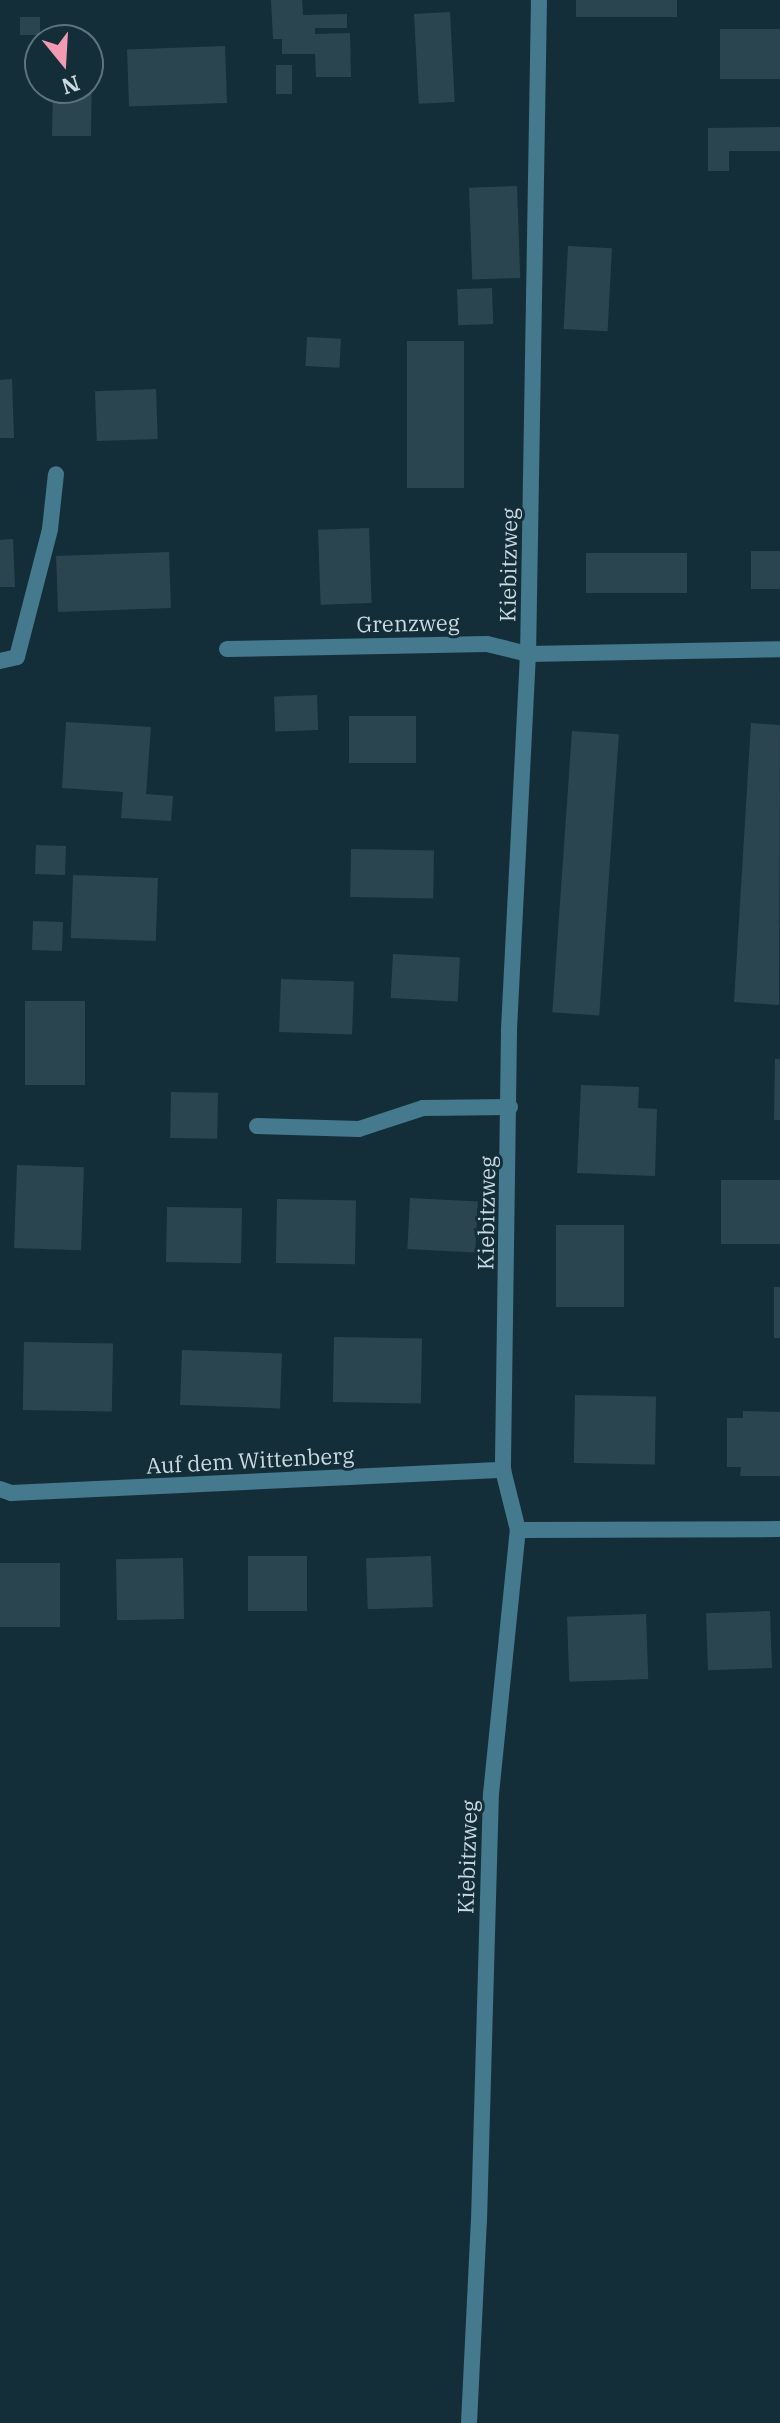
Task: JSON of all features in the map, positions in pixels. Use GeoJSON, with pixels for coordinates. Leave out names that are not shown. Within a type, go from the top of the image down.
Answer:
{"type":"FeatureCollection","features":[{"type":"Feature","properties":{"kind":"street","name":"Kiebitzweg"},"geometry":{"type":"LineString","coordinates":[[469,2423],[479,2221],[491,1794],[518,1530],[503,1470],[510,1002],[528,654],[539,0]]}},
{"type":"Feature","properties":{"kind":"street"},"geometry":{"type":"LineString","coordinates":[[0,661],[17,657],[50,529],[56,474]]}},
{"type":"Feature","properties":{"kind":"street","name":"Grenzweg"},"geometry":{"type":"LineString","coordinates":[[227,649],[487,644],[528,654],[780,649]]}},
{"type":"Feature","properties":{"kind":"street"},"geometry":{"type":"LineString","coordinates":[[257,1126],[359,1129],[423,1108],[510,1107]]}},
{"type":"Feature","properties":{"kind":"street","name":"Auf dem Wittenberg"},"geometry":{"type":"LineString","coordinates":[[0,1489],[11,1493],[503,1470]]}},
{"type":"Feature","properties":{"kind":"street"},"geometry":{"type":"LineString","coordinates":[[518,1530],[780,1529]]}},
{"type":"Feature","properties":{"kind":"building"},"geometry":{"type":"Polygon","coordinates":[[[271,0],[302,0],[303,15],[347,14],[347,28],[315,28],[315,34],[350,33],[351,77],[316,77],[315,54],[282,54],[282,39],[273,39],[271,0]]]}},
{"type":"Feature","properties":{"kind":"building"},"geometry":{"type":"Polygon","coordinates":[[[576,0],[677,0],[677,17],[576,17],[576,0]]]}},
{"type":"Feature","properties":{"kind":"building"},"geometry":{"type":"Polygon","coordinates":[[[450,12],[455,102],[419,104],[414,14],[450,12]]]}},
{"type":"Feature","properties":{"kind":"building"},"geometry":{"type":"Polygon","coordinates":[[[20,17],[40,17],[40,24],[24,24],[24,35],[20,35],[20,17]]]}},
{"type":"Feature","properties":{"kind":"building"},"geometry":{"type":"Polygon","coordinates":[[[720,29],[780,29],[780,79],[720,79],[720,29]]]}},
{"type":"Feature","properties":{"kind":"building"},"geometry":{"type":"Polygon","coordinates":[[[225,46],[227,103],[129,106],[127,49],[225,46]]]}},
{"type":"Feature","properties":{"kind":"building"},"geometry":{"type":"Polygon","coordinates":[[[276,65],[292,65],[292,94],[276,94],[276,65]]]}},
{"type":"Feature","properties":{"kind":"building"},"geometry":{"type":"Polygon","coordinates":[[[53,104],[91,104],[91,136],[52,136],[53,104]]]}},
{"type":"Feature","properties":{"kind":"building"},"geometry":{"type":"Polygon","coordinates":[[[780,127],[780,151],[729,151],[729,171],[708,171],[708,128],[780,127]]]}},
{"type":"Feature","properties":{"kind":"building"},"geometry":{"type":"Polygon","coordinates":[[[517,186],[520,278],[472,280],[469,188],[517,186]]]}},
{"type":"Feature","properties":{"kind":"building"},"geometry":{"type":"Polygon","coordinates":[[[568,246],[612,248],[608,331],[564,329],[568,246]]]}},
{"type":"Feature","properties":{"kind":"building"},"geometry":{"type":"Polygon","coordinates":[[[492,288],[493,324],[458,325],[457,289],[492,288]]]}},
{"type":"Feature","properties":{"kind":"building"},"geometry":{"type":"Polygon","coordinates":[[[307,337],[341,339],[339,368],[305,366],[307,337]]]}},
{"type":"Feature","properties":{"kind":"building"},"geometry":{"type":"Polygon","coordinates":[[[407,341],[464,341],[464,488],[407,488],[407,341]]]}},
{"type":"Feature","properties":{"kind":"building"},"geometry":{"type":"Polygon","coordinates":[[[12,379],[14,438],[0,438],[0,380],[12,379]]]}},
{"type":"Feature","properties":{"kind":"building"},"geometry":{"type":"Polygon","coordinates":[[[156,389],[158,439],[97,441],[95,391],[156,389]]]}},
{"type":"Feature","properties":{"kind":"building"},"geometry":{"type":"Polygon","coordinates":[[[369,528],[372,603],[321,605],[318,530],[369,528]]]}},
{"type":"Feature","properties":{"kind":"building"},"geometry":{"type":"Polygon","coordinates":[[[13,539],[15,587],[0,587],[0,540],[13,539]]]}},
{"type":"Feature","properties":{"kind":"building"},"geometry":{"type":"Polygon","coordinates":[[[751,551],[780,551],[780,589],[751,589],[751,551]]]}},
{"type":"Feature","properties":{"kind":"building"},"geometry":{"type":"Polygon","coordinates":[[[169,552],[171,608],[58,612],[56,556],[169,552]]]}},
{"type":"Feature","properties":{"kind":"building"},"geometry":{"type":"Polygon","coordinates":[[[586,553],[687,553],[687,593],[586,593],[586,553]]]}},
{"type":"Feature","properties":{"kind":"building"},"geometry":{"type":"Polygon","coordinates":[[[317,695],[318,730],[275,731],[274,697],[317,695]]]}},
{"type":"Feature","properties":{"kind":"building"},"geometry":{"type":"Polygon","coordinates":[[[349,716],[416,716],[416,763],[349,763],[349,716]]]}},
{"type":"Feature","properties":{"kind":"building"},"geometry":{"type":"Polygon","coordinates":[[[66,722],[151,727],[146,794],[173,796],[171,821],[121,818],[123,792],[62,788],[66,722]]]}},
{"type":"Feature","properties":{"kind":"building"},"geometry":{"type":"Polygon","coordinates":[[[751,723],[780,725],[779,1005],[734,1002],[751,723]]]}},
{"type":"Feature","properties":{"kind":"building"},"geometry":{"type":"Polygon","coordinates":[[[572,731],[619,734],[599,1016],[552,1012],[572,731]]]}},
{"type":"Feature","properties":{"kind":"building"},"geometry":{"type":"Polygon","coordinates":[[[36,845],[66,846],[65,875],[35,874],[36,845]]]}},
{"type":"Feature","properties":{"kind":"building"},"geometry":{"type":"Polygon","coordinates":[[[351,849],[434,850],[433,898],[350,897],[351,849]]]}},
{"type":"Feature","properties":{"kind":"building"},"geometry":{"type":"Polygon","coordinates":[[[73,875],[158,878],[156,941],[71,938],[73,875]]]}},
{"type":"Feature","properties":{"kind":"building"},"geometry":{"type":"Polygon","coordinates":[[[33,921],[63,922],[62,951],[32,950],[33,921]]]}},
{"type":"Feature","properties":{"kind":"building"},"geometry":{"type":"Polygon","coordinates":[[[393,954],[460,958],[458,1001],[391,998],[393,954]]]}},
{"type":"Feature","properties":{"kind":"building"},"geometry":{"type":"Polygon","coordinates":[[[281,979],[354,982],[352,1035],[279,1032],[281,979]]]}},
{"type":"Feature","properties":{"kind":"building"},"geometry":{"type":"Polygon","coordinates":[[[25,1001],[85,1001],[85,1085],[25,1085],[25,1001]]]}},
{"type":"Feature","properties":{"kind":"building"},"geometry":{"type":"Polygon","coordinates":[[[775,1059],[780,1059],[780,1120],[774,1120],[775,1059]]]}},
{"type":"Feature","properties":{"kind":"building"},"geometry":{"type":"Polygon","coordinates":[[[581,1085],[639,1087],[638,1108],[657,1109],[655,1176],[577,1173],[581,1085]]]}},
{"type":"Feature","properties":{"kind":"building"},"geometry":{"type":"Polygon","coordinates":[[[171,1092],[218,1093],[217,1139],[170,1138],[171,1092]]]}},
{"type":"Feature","properties":{"kind":"building"},"geometry":{"type":"Polygon","coordinates":[[[17,1165],[84,1167],[81,1250],[14,1248],[17,1165]]]}},
{"type":"Feature","properties":{"kind":"building"},"geometry":{"type":"Polygon","coordinates":[[[721,1180],[780,1180],[780,1244],[721,1244],[721,1180]]]}},
{"type":"Feature","properties":{"kind":"building"},"geometry":{"type":"Polygon","coordinates":[[[410,1198],[478,1202],[475,1252],[407,1249],[410,1198]]]}},
{"type":"Feature","properties":{"kind":"building"},"geometry":{"type":"Polygon","coordinates":[[[277,1199],[356,1200],[355,1264],[276,1263],[277,1199]]]}},
{"type":"Feature","properties":{"kind":"building"},"geometry":{"type":"Polygon","coordinates":[[[167,1207],[242,1208],[241,1263],[166,1262],[167,1207]]]}},
{"type":"Feature","properties":{"kind":"building"},"geometry":{"type":"Polygon","coordinates":[[[556,1225],[624,1225],[624,1307],[556,1307],[556,1225]]]}},
{"type":"Feature","properties":{"kind":"building"},"geometry":{"type":"Polygon","coordinates":[[[774,1287],[780,1287],[780,1338],[774,1338],[774,1287]]]}},
{"type":"Feature","properties":{"kind":"building"},"geometry":{"type":"Polygon","coordinates":[[[334,1337],[422,1339],[421,1404],[333,1402],[334,1337]]]}},
{"type":"Feature","properties":{"kind":"building"},"geometry":{"type":"Polygon","coordinates":[[[24,1342],[113,1344],[112,1412],[23,1410],[24,1342]]]}},
{"type":"Feature","properties":{"kind":"building"},"geometry":{"type":"Polygon","coordinates":[[[182,1350],[282,1353],[280,1408],[180,1405],[182,1350]]]}},
{"type":"Feature","properties":{"kind":"building"},"geometry":{"type":"Polygon","coordinates":[[[575,1395],[656,1396],[655,1464],[574,1463],[575,1395]]]}},
{"type":"Feature","properties":{"kind":"building"},"geometry":{"type":"Polygon","coordinates":[[[743,1411],[780,1412],[780,1476],[740,1476],[741,1467],[727,1467],[727,1418],[743,1418],[743,1411]]]}},
{"type":"Feature","properties":{"kind":"building"},"geometry":{"type":"Polygon","coordinates":[[[248,1556],[307,1556],[307,1611],[248,1611],[248,1556]]]}},
{"type":"Feature","properties":{"kind":"building"},"geometry":{"type":"Polygon","coordinates":[[[431,1556],[433,1607],[368,1609],[366,1558],[431,1556]]]}},
{"type":"Feature","properties":{"kind":"building"},"geometry":{"type":"Polygon","coordinates":[[[183,1558],[184,1619],[117,1620],[116,1559],[183,1558]]]}},
{"type":"Feature","properties":{"kind":"building"},"geometry":{"type":"Polygon","coordinates":[[[0,1563],[60,1563],[60,1627],[0,1627],[0,1563]]]}},
{"type":"Feature","properties":{"kind":"building"},"geometry":{"type":"Polygon","coordinates":[[[770,1611],[772,1668],[708,1670],[706,1613],[770,1611]]]}},
{"type":"Feature","properties":{"kind":"building"},"geometry":{"type":"Polygon","coordinates":[[[646,1614],[648,1679],[569,1682],[567,1617],[646,1614]]]}}]}
